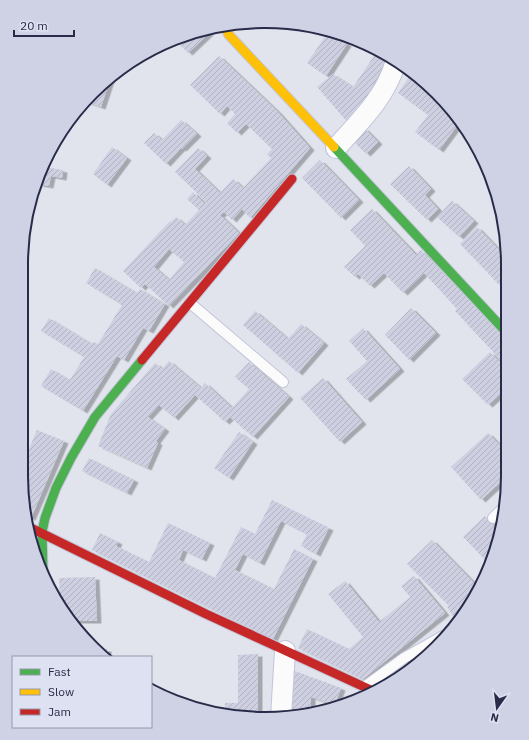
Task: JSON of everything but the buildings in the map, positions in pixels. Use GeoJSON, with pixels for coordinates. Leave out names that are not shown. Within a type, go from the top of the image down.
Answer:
{"type":"FeatureCollection","features":[{"type":"Feature","properties":{"kind":"street"},"geometry":{"type":"LineString","coordinates":[[227,31],[501,328]]}},
{"type":"Feature","properties":{"kind":"street"},"geometry":{"type":"LineString","coordinates":[[336,148],[378,100],[392,74],[394,67]]}},
{"type":"Feature","properties":{"kind":"street"},"geometry":{"type":"LineString","coordinates":[[43,557],[42,533],[46,514],[56,488],[76,448],[95,417],[292,179]]}},
{"type":"Feature","properties":{"kind":"street"},"geometry":{"type":"LineString","coordinates":[[34,529],[206,614],[367,689]]}},
{"type":"Feature","properties":{"kind":"street"},"geometry":{"type":"LineString","coordinates":[[281,711],[285,651]]}},
{"type":"Feature","properties":{"kind":"lane"},"geometry":{"type":"LineString","coordinates":[[190,302],[283,382]]}},
{"type":"Feature","properties":{"kind":"lane"},"geometry":{"type":"LineString","coordinates":[[493,518],[498,513]]}},
{"type":"Feature","properties":{"kind":"lane"},"geometry":{"type":"LineString","coordinates":[[369,688],[404,658],[433,642]]}},
{"type":"Feature","properties":{"kind":"traffic: fast"},"geometry":{"type":"LineString","coordinates":[[334,147],[501,327]]}},
{"type":"Feature","properties":{"kind":"traffic: fast"},"geometry":{"type":"LineString","coordinates":[[43,557],[42,532],[45,518],[56,488],[71,458],[95,417],[142,360]]}},
{"type":"Feature","properties":{"kind":"traffic: slow"},"geometry":{"type":"LineString","coordinates":[[227,31],[334,147]]}},
{"type":"Feature","properties":{"kind":"traffic: jam"},"geometry":{"type":"LineString","coordinates":[[142,360],[292,179]]}},
{"type":"Feature","properties":{"kind":"traffic: jam"},"geometry":{"type":"LineString","coordinates":[[35,530],[206,614],[368,689]]}}]}
